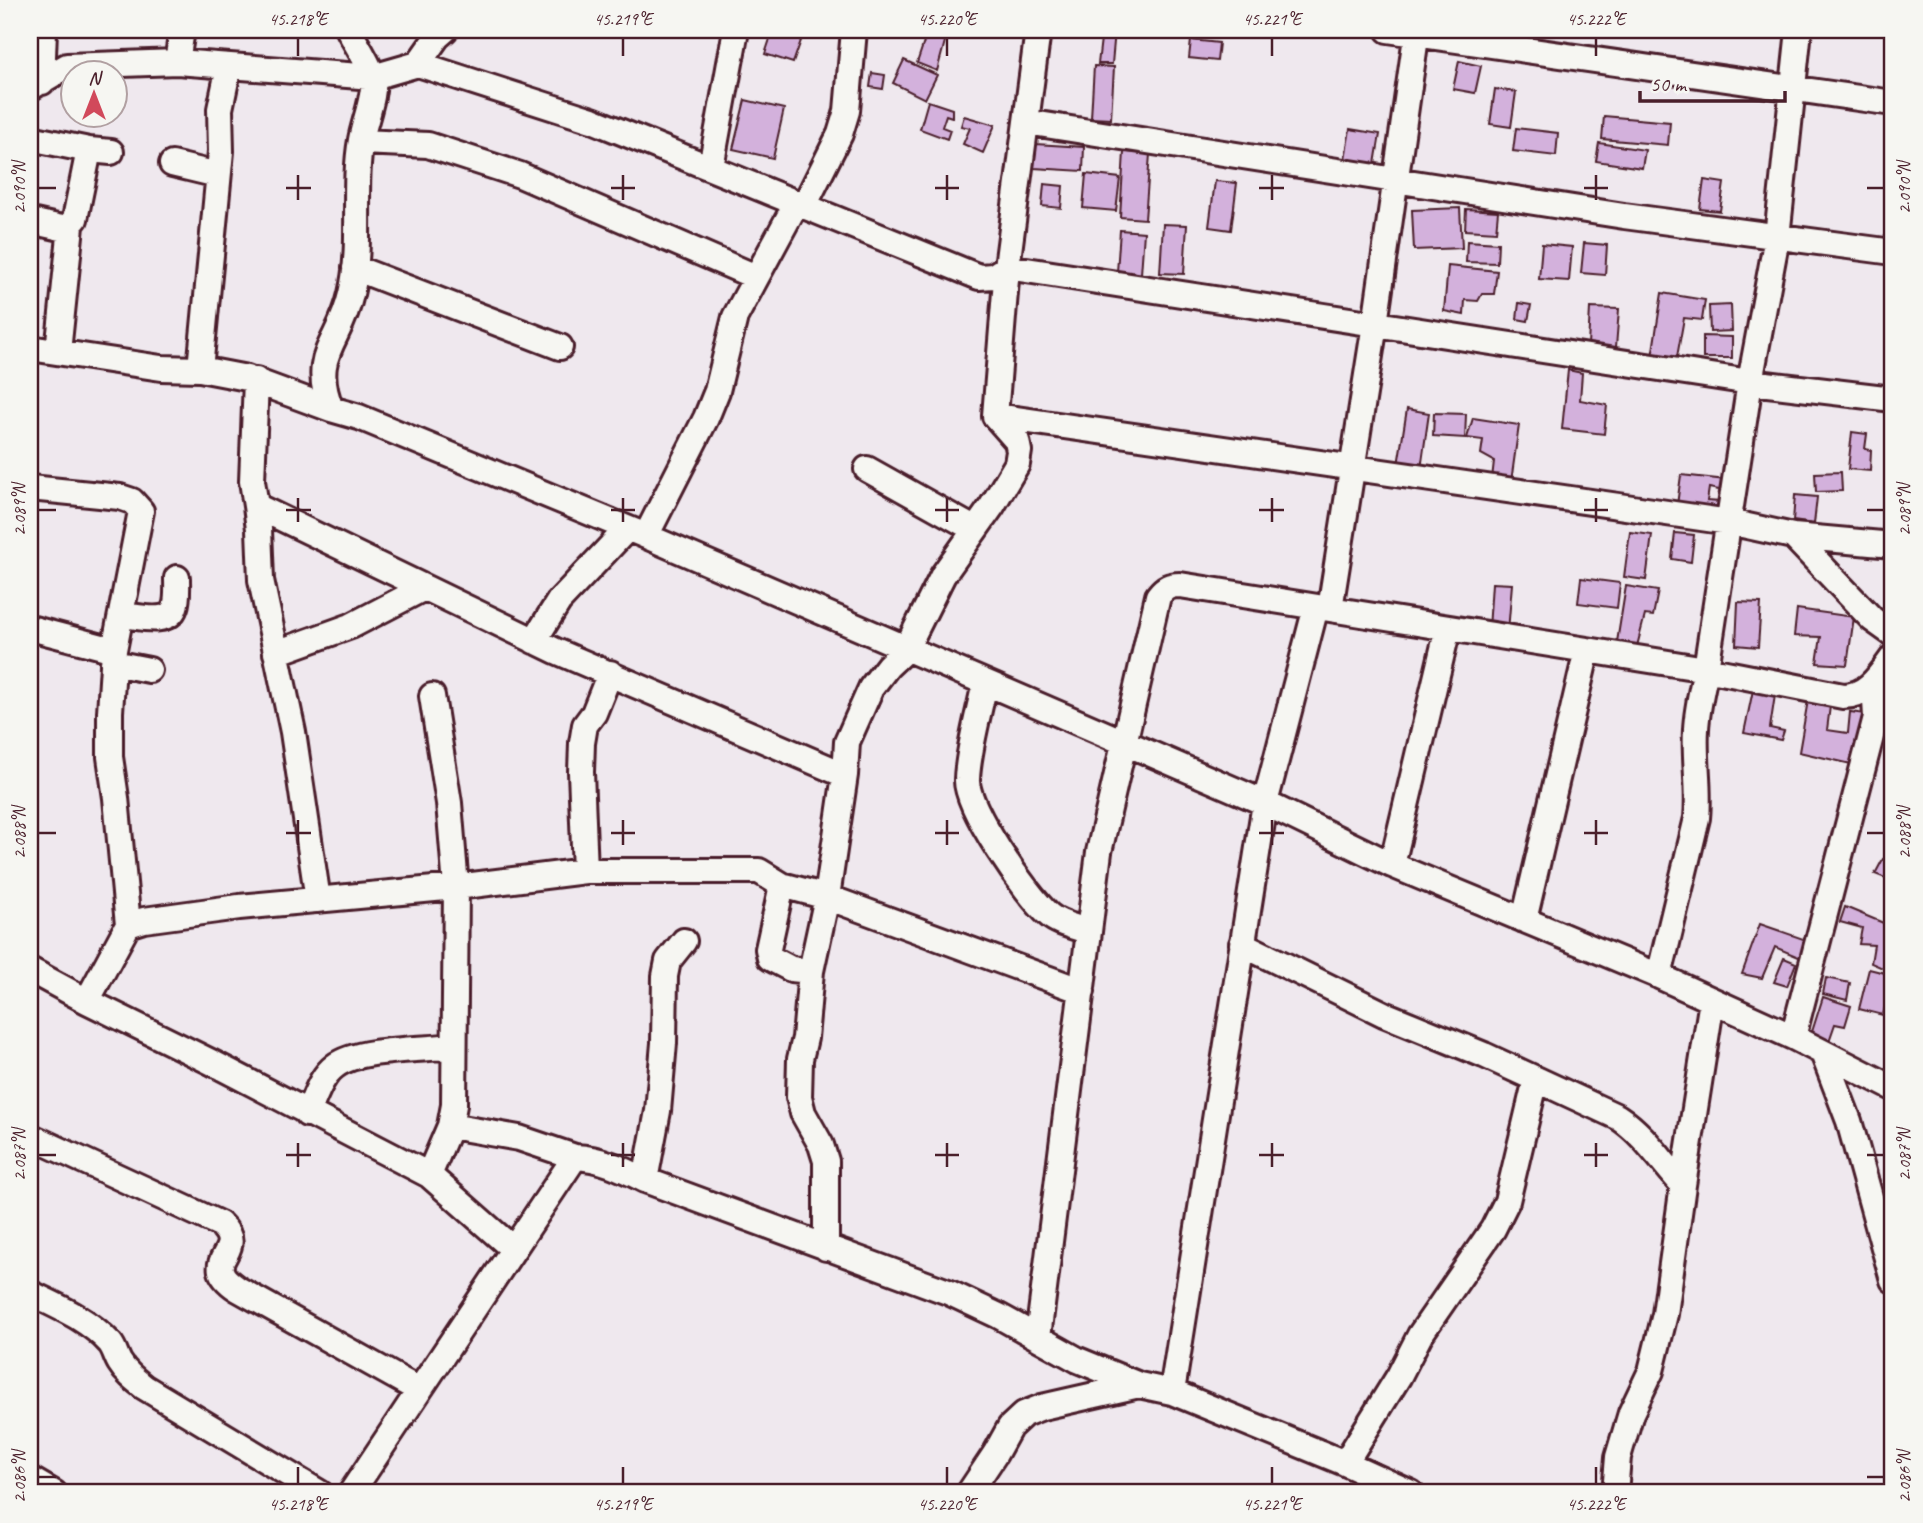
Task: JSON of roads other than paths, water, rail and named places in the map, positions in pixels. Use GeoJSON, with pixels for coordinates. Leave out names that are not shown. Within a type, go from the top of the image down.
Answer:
{"type":"FeatureCollection","features":[{"type":"Feature","properties":{"kind":"street"},"geometry":{"type":"LineString","coordinates":[[36,85],[44,30]]}},
{"type":"Feature","properties":{"kind":"street"},"geometry":{"type":"LineString","coordinates":[[177,62],[182,30]]}},
{"type":"Feature","properties":{"kind":"street"},"geometry":{"type":"LineString","coordinates":[[331,409],[324,390],[322,370],[325,355],[346,314],[355,268],[361,142],[373,77],[349,30]]}},
{"type":"Feature","properties":{"kind":"street"},"geometry":{"type":"LineString","coordinates":[[418,64],[445,30]]}},
{"type":"Feature","properties":{"kind":"street"},"geometry":{"type":"LineString","coordinates":[[711,167],[736,30]]}},
{"type":"Feature","properties":{"kind":"street"},"geometry":{"type":"LineString","coordinates":[[534,641],[559,601],[636,532],[706,418],[717,391],[735,317],[840,134],[847,111],[854,30]]}},
{"type":"Feature","properties":{"kind":"street"},"geometry":{"type":"LineString","coordinates":[[826,1248],[826,1161],[821,1145],[803,1113],[799,1097],[800,1059],[805,1038],[811,971],[827,897],[845,775],[847,742],[871,688],[906,649],[943,575],[992,506],[1017,464],[1017,441],[995,416],[1007,267],[1038,30]]}},
{"type":"Feature","properties":{"kind":"street"},"geometry":{"type":"LineString","coordinates":[[1388,30],[1417,32],[1893,103]]}},
{"type":"Feature","properties":{"kind":"street"},"geometry":{"type":"LineString","coordinates":[[1659,976],[1697,818],[1699,793],[1696,732],[1700,698],[1750,382],[1777,237],[1799,30]]}},
{"type":"Feature","properties":{"kind":"street"},"geometry":{"type":"LineString","coordinates":[[1172,1392],[1265,803],[1323,608],[1352,466],[1417,32]]}},
{"type":"Feature","properties":{"kind":"street"},"geometry":{"type":"LineString","coordinates":[[36,85],[67,66],[177,62],[373,77],[418,64],[592,120],[979,277],[993,276],[1007,267],[1750,382],[1893,399]]}},
{"type":"Feature","properties":{"kind":"street"},"geometry":{"type":"LineString","coordinates":[[200,369],[221,150],[220,109],[229,66]]}},
{"type":"Feature","properties":{"kind":"street"},"geometry":{"type":"LineString","coordinates":[[1026,122],[1395,180],[1893,252]]}},
{"type":"Feature","properties":{"kind":"street"},"geometry":{"type":"LineString","coordinates":[[30,138],[100,151],[71,226],[58,352]]}},
{"type":"Feature","properties":{"kind":"street"},"geometry":{"type":"LineString","coordinates":[[361,142],[428,145],[520,175],[756,277]]}},
{"type":"Feature","properties":{"kind":"street"},"geometry":{"type":"LineString","coordinates":[[172,164],[218,175]]}},
{"type":"Feature","properties":{"kind":"street"},"geometry":{"type":"LineString","coordinates":[[30,221],[66,229],[71,226]]}},
{"type":"Feature","properties":{"kind":"street"},"geometry":{"type":"LineString","coordinates":[[355,268],[560,347]]}},
{"type":"Feature","properties":{"kind":"street"},"geometry":{"type":"LineString","coordinates":[[30,348],[160,368],[200,369],[256,380],[331,409],[359,416],[636,532],[1265,803],[1392,865],[1712,1000],[1793,1037],[1893,1088]]}},
{"type":"Feature","properties":{"kind":"street"},"geometry":{"type":"LineString","coordinates":[[256,380],[252,481],[260,529],[261,580],[293,732],[318,900]]}},
{"type":"Feature","properties":{"kind":"street"},"geometry":{"type":"LineString","coordinates":[[995,416],[1729,522],[1793,536],[1893,545]]}},
{"type":"Feature","properties":{"kind":"street"},"geometry":{"type":"LineString","coordinates":[[867,469],[974,529]]}},
{"type":"Feature","properties":{"kind":"street"},"geometry":{"type":"LineString","coordinates":[[30,488],[120,496],[132,501],[141,511],[114,656],[110,712],[110,757],[128,925],[87,1002]]}},
{"type":"Feature","properties":{"kind":"street"},"geometry":{"type":"LineString","coordinates":[[256,506],[534,641],[845,775]]}},
{"type":"Feature","properties":{"kind":"street"},"geometry":{"type":"LineString","coordinates":[[1793,536],[1872,619],[1893,634]]}},
{"type":"Feature","properties":{"kind":"street"},"geometry":{"type":"LineString","coordinates":[[122,615],[162,618],[169,615],[175,608],[177,578]]}},
{"type":"Feature","properties":{"kind":"street"},"geometry":{"type":"LineString","coordinates":[[1038,1338],[1099,852],[1158,596],[1169,586],[1181,584],[1706,669],[1843,696],[1860,693],[1874,682],[1893,657]]}},
{"type":"Feature","properties":{"kind":"street"},"geometry":{"type":"LineString","coordinates":[[276,653],[351,626],[424,588]]}},
{"type":"Feature","properties":{"kind":"street"},"geometry":{"type":"LineString","coordinates":[[30,628],[149,670]]}},
{"type":"Feature","properties":{"kind":"street"},"geometry":{"type":"LineString","coordinates":[[1392,865],[1448,628]]}},
{"type":"Feature","properties":{"kind":"street"},"geometry":{"type":"LineString","coordinates":[[1524,920],[1587,650]]}},
{"type":"Feature","properties":{"kind":"street"},"geometry":{"type":"LineString","coordinates":[[584,871],[582,743],[585,725],[594,713],[610,673]]}},
{"type":"Feature","properties":{"kind":"street"},"geometry":{"type":"LineString","coordinates":[[1793,1037],[1876,717],[1874,682]]}},
{"type":"Feature","properties":{"kind":"street"},"geometry":{"type":"LineString","coordinates":[[985,683],[966,780],[972,805],[1022,883],[1051,917],[1089,932]]}},
{"type":"Feature","properties":{"kind":"street"},"geometry":{"type":"LineString","coordinates":[[429,1175],[450,1126],[454,1105],[456,887],[449,803],[432,696]]}},
{"type":"Feature","properties":{"kind":"street"},"geometry":{"type":"LineString","coordinates":[[128,925],[144,920],[239,907],[456,887],[584,871],[759,871],[782,885],[827,897],[1082,991]]}},
{"type":"Feature","properties":{"kind":"street"},"geometry":{"type":"LineString","coordinates":[[782,885],[768,949],[770,958],[791,969],[811,971]]}},
{"type":"Feature","properties":{"kind":"street"},"geometry":{"type":"LineString","coordinates":[[645,1180],[658,1111],[668,961],[684,941]]}},
{"type":"Feature","properties":{"kind":"street"},"geometry":{"type":"LineString","coordinates":[[1242,944],[1384,1014],[1485,1055],[1618,1117],[1632,1126],[1683,1185]]}},
{"type":"Feature","properties":{"kind":"street"},"geometry":{"type":"LineString","coordinates":[[30,970],[87,1002],[211,1062],[429,1175],[513,1249]]}},
{"type":"Feature","properties":{"kind":"street"},"geometry":{"type":"LineString","coordinates":[[1615,1493],[1618,1457],[1631,1413],[1651,1371],[1665,1314],[1712,1000]]}},
{"type":"Feature","properties":{"kind":"street"},"geometry":{"type":"LineString","coordinates":[[307,1114],[322,1080],[336,1065],[363,1055],[454,1046]]}},
{"type":"Feature","properties":{"kind":"street"},"geometry":{"type":"LineString","coordinates":[[1824,1053],[1849,1121],[1893,1280]]}},
{"type":"Feature","properties":{"kind":"street"},"geometry":{"type":"LineString","coordinates":[[1345,1463],[1399,1376],[1420,1335],[1493,1230],[1507,1201],[1536,1079]]}},
{"type":"Feature","properties":{"kind":"street"},"geometry":{"type":"LineString","coordinates":[[450,1126],[519,1138],[575,1157],[591,1158],[948,1292],[1078,1360],[1139,1385],[1172,1392],[1411,1493]]}},
{"type":"Feature","properties":{"kind":"street"},"geometry":{"type":"LineString","coordinates":[[30,1136],[220,1224],[229,1233],[231,1241],[220,1266],[223,1279],[419,1390]]}},
{"type":"Feature","properties":{"kind":"street"},"geometry":{"type":"LineString","coordinates":[[351,1493],[575,1157]]}},
{"type":"Feature","properties":{"kind":"street"},"geometry":{"type":"LineString","coordinates":[[30,1293],[78,1316],[97,1330],[113,1346],[129,1376],[144,1387],[320,1493]]}},
{"type":"Feature","properties":{"kind":"street"},"geometry":{"type":"LineString","coordinates":[[969,1493],[1010,1427],[1024,1414],[1042,1406],[1139,1385]]}},
{"type":"Feature","properties":{"kind":"street"},"geometry":{"type":"LineString","coordinates":[[30,1479],[54,1493]]}}]}
